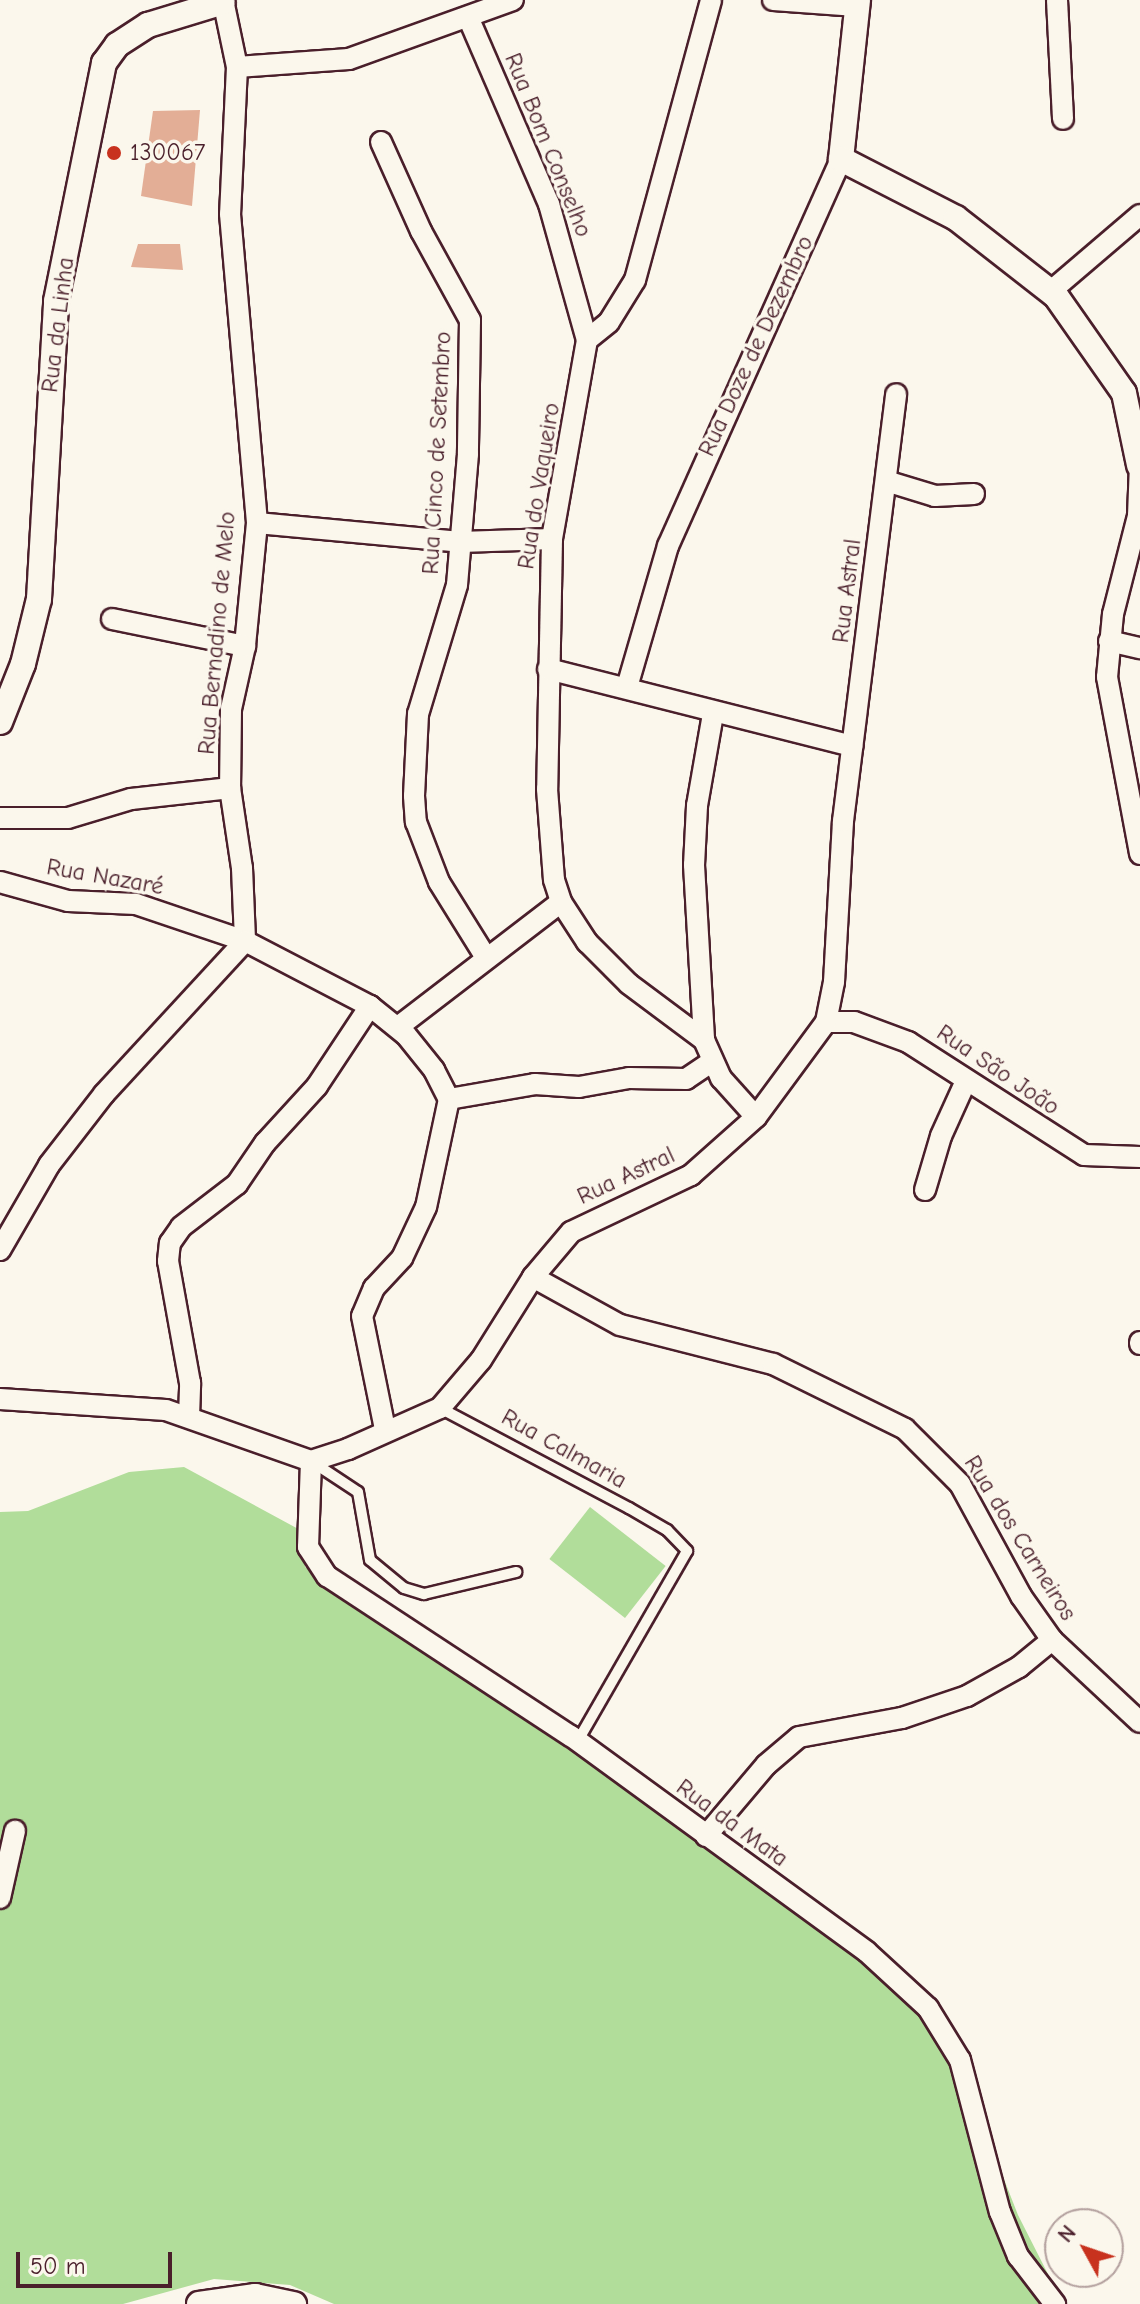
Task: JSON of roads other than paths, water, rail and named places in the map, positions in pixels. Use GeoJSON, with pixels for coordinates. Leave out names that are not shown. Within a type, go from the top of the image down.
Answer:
{"type":"FeatureCollection","features":[{"type":"Feature","properties":{"kind":"street"},"geometry":{"type":"LineString","coordinates":[[237,67],[349,59],[513,0]]}},
{"type":"Feature","properties":{"kind":"street"},"geometry":{"type":"LineString","coordinates":[[587,340],[609,322],[635,280],[711,0]]}},
{"type":"Feature","properties":{"kind":"street"},"geometry":{"type":"LineString","coordinates":[[773,0],[858,3]]}},
{"type":"Feature","properties":{"kind":"street"},"geometry":{"type":"LineString","coordinates":[[1057,0],[1063,119]]}},
{"type":"Feature","properties":{"kind":"street","name":"Rua Bernadino de Melo"},"geometry":{"type":"LineString","coordinates":[[223,1],[237,67],[230,214],[257,523],[245,646],[231,709],[230,788],[243,880],[245,941]]}},
{"type":"Feature","properties":{"kind":"street","name":"Rua da Linha"},"geometry":{"type":"LineString","coordinates":[[0,722],[23,664],[39,599],[56,301],[104,63],[117,45],[148,25],[223,1]]}},
{"type":"Feature","properties":{"kind":"street","name":"Rua Doze de Dezembro"},"geometry":{"type":"LineString","coordinates":[[627,687],[668,546],[714,432],[841,159],[858,3]]}},
{"type":"Feature","properties":{"kind":"street","name":"Rua Bom Conselho"},"geometry":{"type":"LineString","coordinates":[[468,17],[549,204],[587,340]]}},
{"type":"Feature","properties":{"kind":"street","name":"Rua Cinco de Setembro"},"geometry":{"type":"LineString","coordinates":[[381,142],[421,231],[470,320],[468,454],[457,585],[418,714],[414,796],[416,822],[439,882],[485,956]]}},
{"type":"Feature","properties":{"kind":"street"},"geometry":{"type":"LineString","coordinates":[[841,159],[956,218],[1051,291],[1140,416]]}},
{"type":"Feature","properties":{"kind":"street"},"geometry":{"type":"LineString","coordinates":[[1051,291],[1140,215]]}},
{"type":"Feature","properties":{"kind":"street","name":"Rua do Vaqueiro"},"geometry":{"type":"LineString","coordinates":[[587,340],[552,539],[547,840],[561,902],[587,942],[629,984],[704,1040]]}},
{"type":"Feature","properties":{"kind":"street"},"geometry":{"type":"LineString","coordinates":[[1124,393],[1140,465],[1133,552],[1109,641],[1107,677],[1140,854]]}},
{"type":"Feature","properties":{"kind":"street","name":"Rua Astral"},"geometry":{"type":"LineString","coordinates":[[311,1461],[440,1408],[481,1360],[533,1277],[571,1232],[691,1175],[756,1117],[826,1022],[840,948],[843,821],[896,394]]}},
{"type":"Feature","properties":{"kind":"street"},"geometry":{"type":"LineString","coordinates":[[886,481],[935,496],[974,494]]}},
{"type":"Feature","properties":{"kind":"street"},"geometry":{"type":"LineString","coordinates":[[257,523],[460,542],[552,539]]}},
{"type":"Feature","properties":{"kind":"street"},"geometry":{"type":"LineString","coordinates":[[112,619],[245,646]]}},
{"type":"Feature","properties":{"kind":"street"},"geometry":{"type":"LineString","coordinates":[[1109,641],[1140,648]]}},
{"type":"Feature","properties":{"kind":"street"},"geometry":{"type":"LineString","coordinates":[[548,669],[627,687],[713,714],[852,746]]}},
{"type":"Feature","properties":{"kind":"street"},"geometry":{"type":"LineString","coordinates":[[713,714],[697,806],[694,865],[704,1040],[711,1062],[756,1117]]}},
{"type":"Feature","properties":{"kind":"street"},"geometry":{"type":"LineString","coordinates":[[0,818],[68,818],[131,799],[230,788]]}},
{"type":"Feature","properties":{"kind":"street","name":"Rua Nazaré"},"geometry":{"type":"LineString","coordinates":[[0,882],[68,901],[136,904],[245,941]]}},
{"type":"Feature","properties":{"kind":"street"},"geometry":{"type":"LineString","coordinates":[[398,1027],[485,956],[561,902]]}},
{"type":"Feature","properties":{"kind":"street"},"geometry":{"type":"LineString","coordinates":[[0,1250],[49,1165],[104,1094],[245,941],[370,1006],[398,1027],[434,1070],[449,1099],[439,1161],[416,1232],[402,1258],[364,1302],[362,1316],[385,1429]]}},
{"type":"Feature","properties":{"kind":"street"},"geometry":{"type":"LineString","coordinates":[[189,1417],[190,1383],[168,1261],[170,1243],[181,1227],[237,1184],[265,1143],[317,1086],[370,1006]]}},
{"type":"Feature","properties":{"kind":"street","name":"Rua São João"},"geometry":{"type":"LineString","coordinates":[[826,1022],[876,1027],[908,1042],[1084,1155],[1140,1157]]}},
{"type":"Feature","properties":{"kind":"street"},"geometry":{"type":"LineString","coordinates":[[449,1099],[535,1084],[579,1087],[629,1078],[686,1079],[711,1062]]}},
{"type":"Feature","properties":{"kind":"street"},"geometry":{"type":"LineString","coordinates":[[925,1190],[951,1109],[966,1081]]}},
{"type":"Feature","properties":{"kind":"street","name":"Rua dos Carneiros"},"geometry":{"type":"LineString","coordinates":[[533,1277],[620,1325],[773,1364],[905,1429],[960,1484],[1021,1596],[1052,1640],[1140,1722]]}},
{"type":"Feature","properties":{"kind":"street"},"geometry":{"type":"LineString","coordinates":[[0,1399],[144,1406],[189,1417],[311,1461]]}},
{"type":"Feature","properties":{"kind":"street","name":"Rua da Mata"},"geometry":{"type":"LineString","coordinates":[[311,1461],[308,1547],[320,1569],[577,1742],[867,1952],[928,2008],[960,2060],[1000,2212],[1018,2256],[1055,2304]]}},
{"type":"Feature","properties":{"kind":"street"},"geometry":{"type":"LineString","coordinates":[[706,1836],[766,1765],[799,1737],[902,1718],[967,1696],[1019,1667],[1052,1640]]}},
{"type":"Feature","properties":{"kind":"street"},"geometry":{"type":"LineString","coordinates":[[0,1898],[15,1831]]}},
{"type":"Feature","properties":{"kind":"street"},"geometry":{"type":"LineString","coordinates":[[199,2304],[255,2296],[291,2304]]}},
{"type":"Feature","properties":{"kind":"lane","name":"Rua Calmaria"},"geometry":{"type":"LineString","coordinates":[[440,1408],[667,1530],[687,1551],[577,1742]]}},
{"type":"Feature","properties":{"kind":"lane"},"geometry":{"type":"LineString","coordinates":[[311,1461],[358,1492],[370,1560],[404,1588],[424,1594],[516,1572]]}},
{"type":"Feature","properties":{"kind":"place","name":"130067"},"geometry":{"type":"Point","coordinates":[114,153]}}]}
